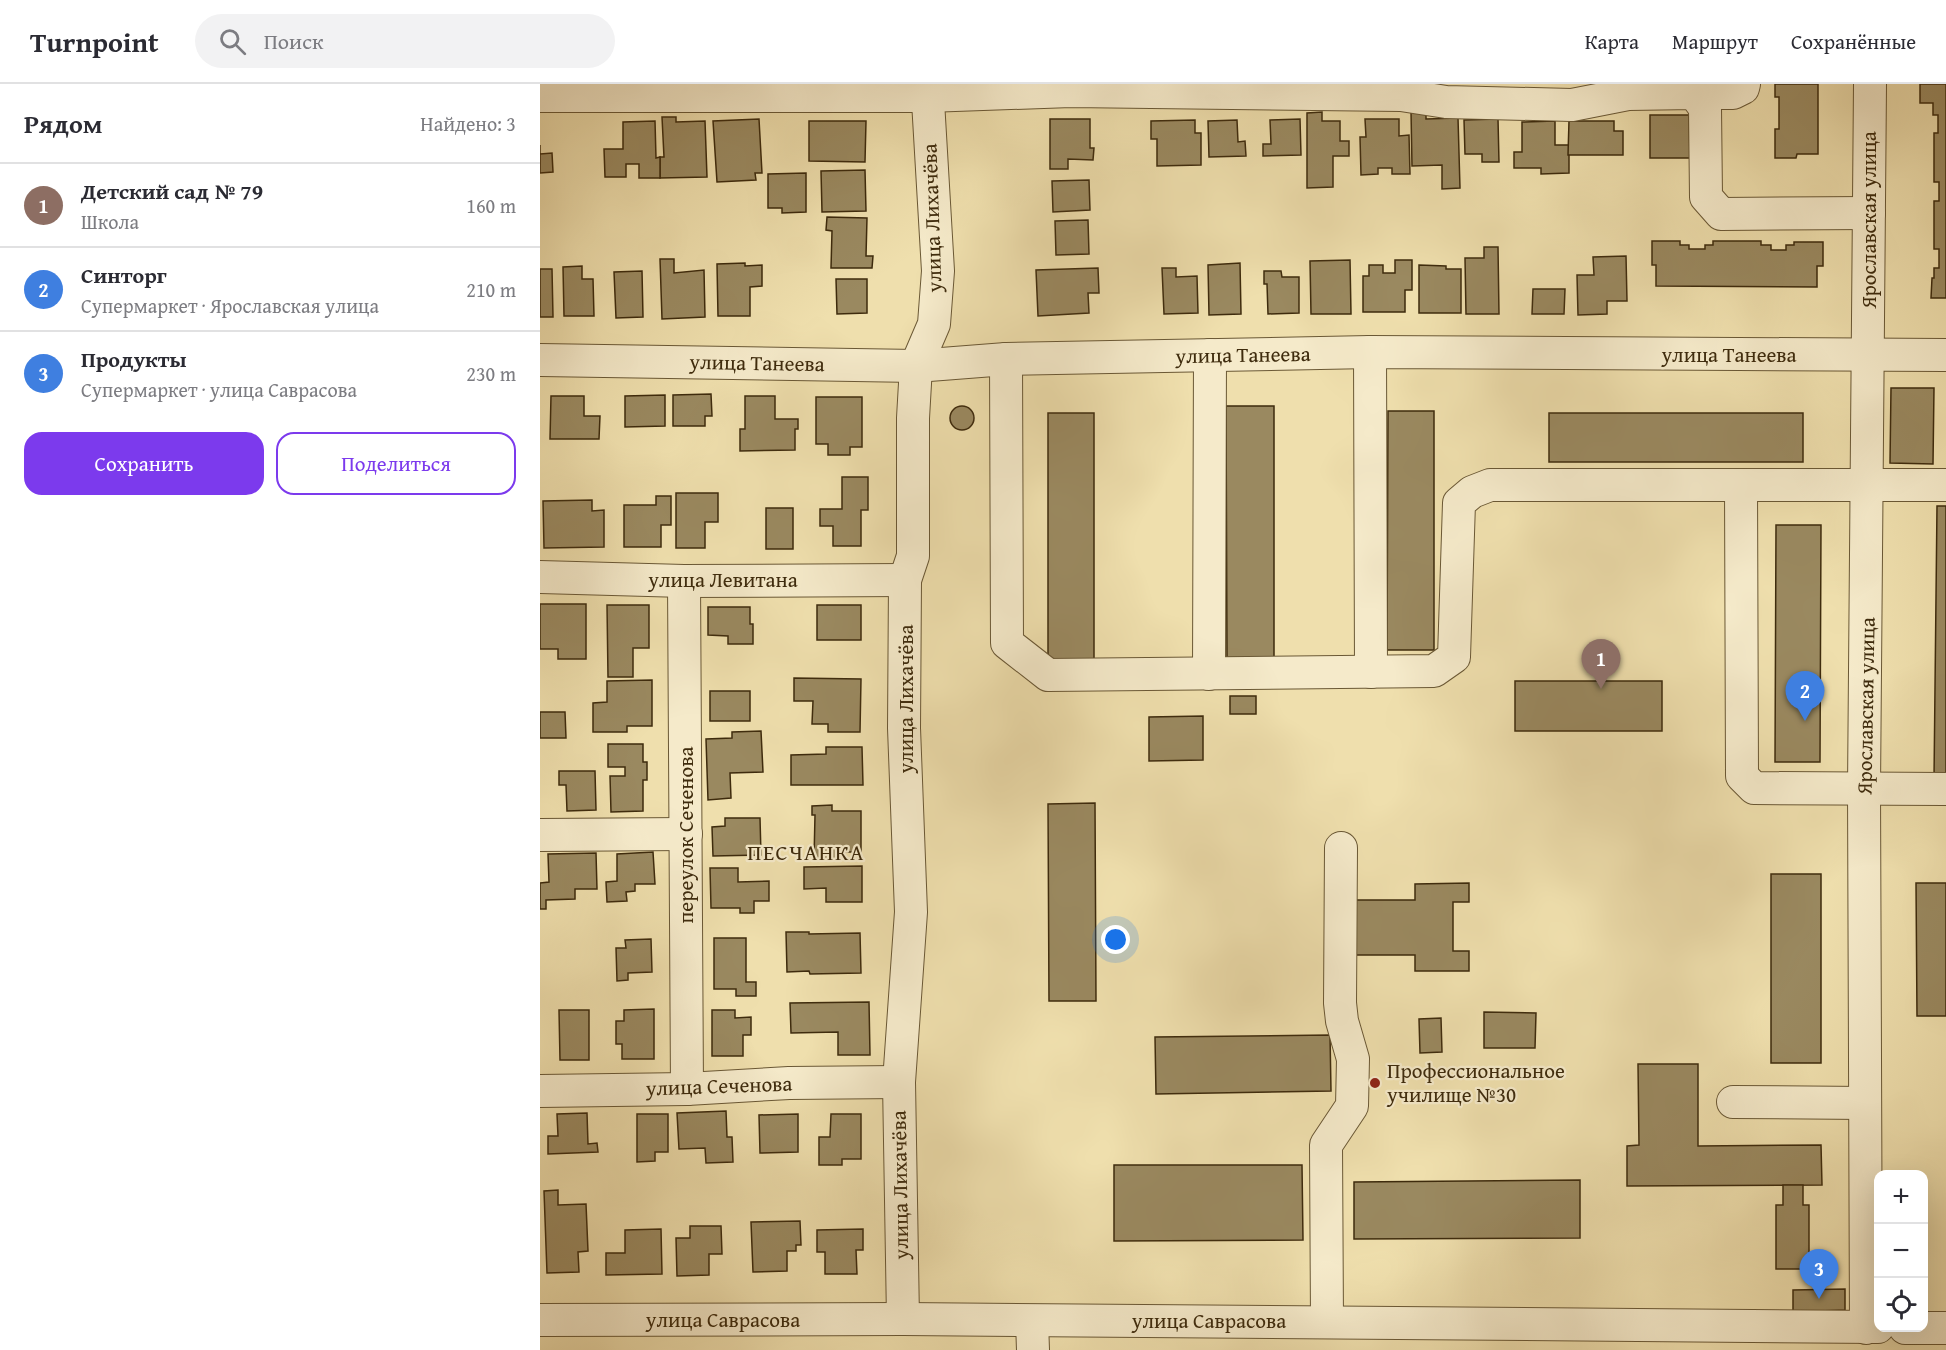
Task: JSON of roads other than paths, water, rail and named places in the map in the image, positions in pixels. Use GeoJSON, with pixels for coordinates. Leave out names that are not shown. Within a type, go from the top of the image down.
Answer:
{"type":"FeatureCollection","features":[{"type":"Feature","properties":{"kind":"street"},"geometry":{"type":"LineString","coordinates":[[540,96],[860,90],[1071,91],[1401,95],[1446,102],[1572,105],[1628,94],[1733,93],[1743,88],[1744,84]]}},
{"type":"Feature","properties":{"kind":"street","name":"Ярославская улица"},"geometry":{"type":"LineString","coordinates":[[1870,84],[1864,789],[1865,1103],[1879,1333]]}},
{"type":"Feature","properties":{"kind":"street","name":"улица Лихачёва"},"geometry":{"type":"LineString","coordinates":[[903,1319],[898,1082],[911,912],[904,728],[905,580],[913,556],[913,418],[916,366],[934,324],[938,271],[927,90]]}},
{"type":"Feature","properties":{"kind":"street"},"geometry":{"type":"LineString","coordinates":[[1694,93],[1705,108],[1706,197],[1721,214],[1869,213]]}},
{"type":"Feature","properties":{"kind":"street"},"geometry":{"type":"LineString","coordinates":[[1370,352],[1371,672]]}},
{"type":"Feature","properties":{"kind":"street","name":"улица Танеева"},"geometry":{"type":"LineString","coordinates":[[540,360],[916,366],[1006,359],[1370,352],[1946,356]]}},
{"type":"Feature","properties":{"kind":"street"},"geometry":{"type":"LineString","coordinates":[[1209,674],[1210,355]]}},
{"type":"Feature","properties":{"kind":"street"},"geometry":{"type":"LineString","coordinates":[[1006,359],[1007,643],[1048,675],[1434,671],[1454,657],[1459,503],[1472,492],[1491,485],[1946,485]]}},
{"type":"Feature","properties":{"kind":"street"},"geometry":{"type":"LineString","coordinates":[[1741,485],[1742,776],[1754,788],[1946,789]]}},
{"type":"Feature","properties":{"kind":"street","name":"улица Левитана"},"geometry":{"type":"LineString","coordinates":[[540,577],[684,580],[905,580]]}},
{"type":"Feature","properties":{"kind":"street","name":"переулок Сеченова"},"geometry":{"type":"LineString","coordinates":[[684,580],[687,1089]]}},
{"type":"Feature","properties":{"kind":"street"},"geometry":{"type":"LineString","coordinates":[[540,835],[686,834]]}},
{"type":"Feature","properties":{"kind":"street"},"geometry":{"type":"LineString","coordinates":[[1327,1322],[1326,1146],[1352,1106],[1353,1059],[1342,1021],[1340,1003],[1341,848]]}},
{"type":"Feature","properties":{"kind":"street","name":"улица Сеченова"},"geometry":{"type":"LineString","coordinates":[[540,1090],[687,1089],[789,1083],[898,1082]]}},
{"type":"Feature","properties":{"kind":"street"},"geometry":{"type":"LineString","coordinates":[[1733,1102],[1865,1103]]}},
{"type":"Feature","properties":{"kind":"street","name":"улица Саврасова"},"geometry":{"type":"LineString","coordinates":[[540,1320],[903,1319],[1032,1335],[1327,1322],[1879,1333]]}},
{"type":"Feature","properties":{"kind":"street"},"geometry":{"type":"LineString","coordinates":[[1928,1328],[1946,1328]]}},
{"type":"Feature","properties":{"kind":"place","name":"Детский сад № 79"},"geometry":{"type":"Point","coordinates":[1601,689]}},
{"type":"Feature","properties":{"kind":"place","name":"Синторг"},"geometry":{"type":"Point","coordinates":[1805,721]}},
{"type":"Feature","properties":{"kind":"place","name":"Профессиональное училище №30"},"geometry":{"type":"Point","coordinates":[1375,1083]}},
{"type":"Feature","properties":{"kind":"place","name":"Продукты"},"geometry":{"type":"Point","coordinates":[1819,1299]}},
{"type":"Feature","properties":{"kind":"district","name":"ПЕСЧАНКА"},"geometry":{"type":"Point","coordinates":[806,852]}}]}
